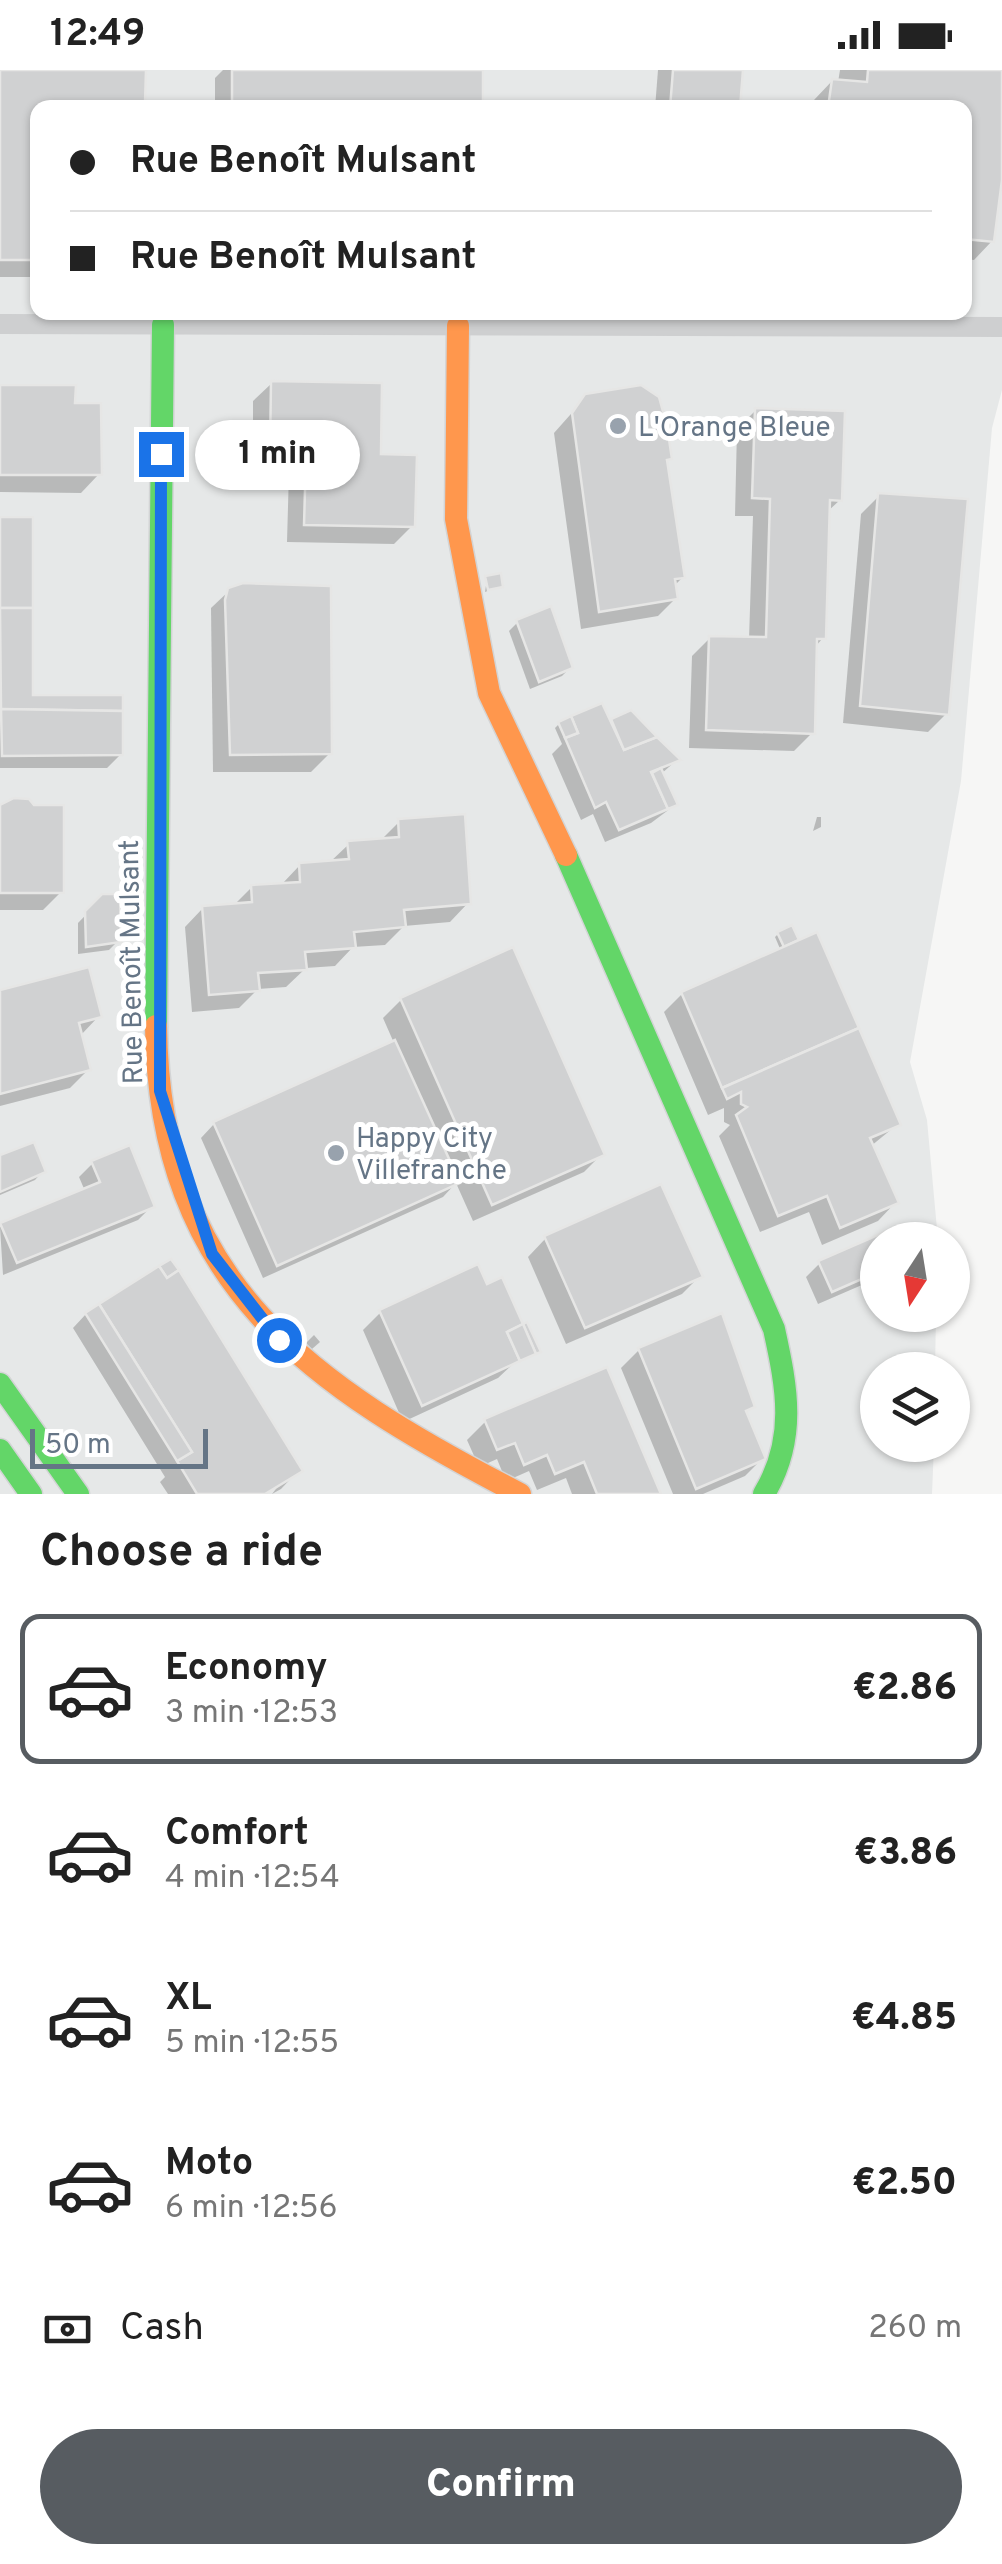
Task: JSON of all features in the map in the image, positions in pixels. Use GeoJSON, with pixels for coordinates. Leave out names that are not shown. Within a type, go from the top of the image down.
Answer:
{"type":"FeatureCollection","features":[{"type":"Feature","properties":{"kind":"street"},"geometry":{"type":"LineString","coordinates":[[0,324],[1002,327]]}},
{"type":"Feature","properties":{"kind":"street","name":"Rue Benoît Mulsant"},"geometry":{"type":"LineString","coordinates":[[162,325],[157,789],[160,1091],[180,1163],[212,1254],[279,1340],[331,1390],[395,1430],[520,1494]]}},
{"type":"Feature","properties":{"kind":"street"},"geometry":{"type":"LineString","coordinates":[[458,326],[456,519],[489,694],[567,857],[774,1330],[790,1400],[789,1439],[776,1477],[764,1494]]}},
{"type":"Feature","properties":{"kind":"street"},"geometry":{"type":"LineString","coordinates":[[0,1384],[78,1494]]}},
{"type":"Feature","properties":{"kind":"street"},"geometry":{"type":"LineString","coordinates":[[0,1450],[31,1494]]}},
{"type":"Feature","properties":{"kind":"shaded area"},"geometry":{"type":"Polygon","coordinates":[[[0,70],[1002,70],[1002,390],[992,428],[961,781],[910,1062],[927,1120],[936,1222],[860,1222],[860,1332],[936,1332],[935,1352],[860,1352],[860,1462],[933,1462],[932,1494],[0,1494],[0,70]]]}},
{"type":"Feature","properties":{"kind":"building"},"geometry":{"type":"Polygon","coordinates":[[[0,70],[146,70],[145,100],[30,100],[30,260],[0,260],[0,70]]]}},
{"type":"Feature","properties":{"kind":"building"},"geometry":{"type":"Polygon","coordinates":[[[232,70],[483,70],[483,100],[232,100],[232,70]]]}},
{"type":"Feature","properties":{"kind":"building"},"geometry":{"type":"Polygon","coordinates":[[[673,70],[743,70],[741,100],[671,100],[673,70]]]}},
{"type":"Feature","properties":{"kind":"building"},"geometry":{"type":"Polygon","coordinates":[[[868,70],[1002,70],[1002,180],[994,242],[972,240],[972,100],[829,100],[832,79],[867,82],[868,70]]]}},
{"type":"Feature","properties":{"kind":"building"},"geometry":{"type":"Polygon","coordinates":[[[271,381],[382,383],[381,454],[417,455],[415,527],[304,525],[306,454],[270,453],[271,381]]]}},
{"type":"Feature","properties":{"kind":"building"},"geometry":{"type":"Polygon","coordinates":[[[0,385],[76,385],[75,403],[101,403],[102,475],[0,475],[0,385]]]}},
{"type":"Feature","properties":{"kind":"building"},"geometry":{"type":"Polygon","coordinates":[[[641,385],[659,397],[667,426],[672,459],[667,460],[685,578],[675,579],[678,599],[599,612],[572,413],[585,394],[641,385]]]}},
{"type":"Feature","properties":{"kind":"building"},"geometry":{"type":"Polygon","coordinates":[[[755,408],[845,411],[842,501],[830,500],[826,639],[817,639],[815,734],[706,730],[709,636],[766,637],[770,499],[752,498],[755,408]]]}},
{"type":"Feature","properties":{"kind":"building"},"geometry":{"type":"Polygon","coordinates":[[[878,493],[968,499],[949,715],[860,706],[878,493]]]}},
{"type":"Feature","properties":{"kind":"building"},"geometry":{"type":"Polygon","coordinates":[[[0,517],[33,517],[33,608],[0,608],[0,517]]]}},
{"type":"Feature","properties":{"kind":"building"},"geometry":{"type":"Polygon","coordinates":[[[501,573],[503,587],[488,590],[485,576],[501,573]]]}},
{"type":"Feature","properties":{"kind":"building"},"geometry":{"type":"Polygon","coordinates":[[[243,583],[331,586],[332,754],[230,755],[225,600],[228,588],[243,583]]]}},
{"type":"Feature","properties":{"kind":"building"},"geometry":{"type":"Polygon","coordinates":[[[551,606],[573,668],[539,682],[516,620],[551,606]]]}},
{"type":"Feature","properties":{"kind":"building"},"geometry":{"type":"Polygon","coordinates":[[[0,608],[33,608],[33,695],[123,695],[123,711],[1,709],[0,608]]]}},
{"type":"Feature","properties":{"kind":"building"},"geometry":{"type":"Polygon","coordinates":[[[602,703],[624,750],[657,737],[681,760],[651,772],[668,809],[619,830],[606,802],[595,808],[565,738],[578,733],[571,716],[602,703]]]}},
{"type":"Feature","properties":{"kind":"building"},"geometry":{"type":"Polygon","coordinates":[[[1,709],[123,711],[123,755],[2,756],[1,709]]]}},
{"type":"Feature","properties":{"kind":"building"},"geometry":{"type":"Polygon","coordinates":[[[631,710],[657,737],[624,750],[611,719],[631,710]]]}},
{"type":"Feature","properties":{"kind":"building"},"geometry":{"type":"Polygon","coordinates":[[[571,716],[578,733],[565,738],[558,722],[571,716]]]}},
{"type":"Feature","properties":{"kind":"building"},"geometry":{"type":"Polygon","coordinates":[[[661,768],[678,805],[668,809],[652,773],[661,768]]]}},
{"type":"Feature","properties":{"kind":"building"},"geometry":{"type":"Polygon","coordinates":[[[14,798],[29,799],[34,805],[64,805],[64,893],[0,893],[0,805],[14,798]]]}},
{"type":"Feature","properties":{"kind":"building"},"geometry":{"type":"Polygon","coordinates":[[[465,814],[471,904],[404,910],[406,927],[354,932],[356,948],[305,952],[307,970],[258,973],[260,991],[209,995],[202,906],[252,902],[251,885],[300,882],[299,863],[349,859],[347,841],[399,837],[398,819],[465,814]]]}},
{"type":"Feature","properties":{"kind":"building"},"geometry":{"type":"Polygon","coordinates":[[[102,894],[120,894],[121,942],[86,947],[85,911],[102,894]]]}},
{"type":"Feature","properties":{"kind":"building"},"geometry":{"type":"Polygon","coordinates":[[[792,925],[799,940],[784,947],[777,932],[792,925]]]}},
{"type":"Feature","properties":{"kind":"building"},"geometry":{"type":"Polygon","coordinates":[[[817,932],[859,1028],[722,1088],[681,992],[817,932]]]}},
{"type":"Feature","properties":{"kind":"building"},"geometry":{"type":"Polygon","coordinates":[[[513,947],[605,1155],[492,1205],[400,998],[513,947]]]}},
{"type":"Feature","properties":{"kind":"building"},"geometry":{"type":"Polygon","coordinates":[[[89,967],[102,1017],[79,1023],[91,1070],[0,1094],[0,990],[89,967]]]}},
{"type":"Feature","properties":{"kind":"building"},"geometry":{"type":"Polygon","coordinates":[[[859,1028],[901,1125],[870,1138],[899,1203],[840,1228],[827,1196],[778,1216],[736,1115],[747,1107],[741,1104],[741,1092],[727,1099],[722,1088],[859,1028]]]}},
{"type":"Feature","properties":{"kind":"building","name":"Happy City Villefranche"},"geometry":{"type":"Polygon","coordinates":[[[395,1040],[460,1183],[277,1266],[213,1122],[395,1040]]]}},
{"type":"Feature","properties":{"kind":"building"},"geometry":{"type":"Polygon","coordinates":[[[34,1142],[46,1172],[0,1192],[0,1155],[34,1142]]]}},
{"type":"Feature","properties":{"kind":"building"},"geometry":{"type":"Polygon","coordinates":[[[130,1145],[155,1207],[17,1263],[0,1223],[100,1182],[91,1161],[130,1145]]]}},
{"type":"Feature","properties":{"kind":"building"},"geometry":{"type":"Polygon","coordinates":[[[661,1184],[703,1277],[585,1328],[544,1236],[661,1184]]]}},
{"type":"Feature","properties":{"kind":"building"},"geometry":{"type":"Polygon","coordinates":[[[860,1243],[860,1280],[832,1292],[818,1261],[860,1243]]]}},
{"type":"Feature","properties":{"kind":"building"},"geometry":{"type":"Polygon","coordinates":[[[171,1259],[179,1270],[167,1278],[159,1266],[171,1259]]]}},
{"type":"Feature","properties":{"kind":"building"},"geometry":{"type":"Polygon","coordinates":[[[478,1264],[487,1284],[502,1277],[523,1324],[507,1332],[520,1361],[422,1406],[379,1310],[478,1264]]]}},
{"type":"Feature","properties":{"kind":"building"},"geometry":{"type":"Polygon","coordinates":[[[159,1266],[167,1278],[179,1270],[303,1471],[265,1494],[197,1494],[177,1461],[192,1452],[99,1304],[159,1266]]]}},
{"type":"Feature","properties":{"kind":"building"},"geometry":{"type":"Polygon","coordinates":[[[99,1304],[192,1452],[177,1461],[85,1313],[99,1304]]]}},
{"type":"Feature","properties":{"kind":"building"},"geometry":{"type":"Polygon","coordinates":[[[722,1313],[755,1407],[746,1411],[766,1459],[696,1489],[638,1348],[722,1313]]]}},
{"type":"Feature","properties":{"kind":"building"},"geometry":{"type":"Polygon","coordinates":[[[527,1322],[541,1352],[536,1354],[523,1324],[527,1322]]]}},
{"type":"Feature","properties":{"kind":"building"},"geometry":{"type":"Polygon","coordinates":[[[523,1324],[536,1354],[520,1361],[507,1332],[523,1324]]]}},
{"type":"Feature","properties":{"kind":"building"},"geometry":{"type":"Polygon","coordinates":[[[607,1367],[661,1494],[597,1494],[584,1462],[555,1474],[547,1455],[524,1465],[515,1443],[497,1450],[484,1419],[607,1367]]]}},
{"type":"Feature","properties":{"kind":"traffic: fast"},"geometry":{"type":"LineString","coordinates":[[156,1026],[163,325]]}},
{"type":"Feature","properties":{"kind":"traffic: fast"},"geometry":{"type":"LineString","coordinates":[[566,855],[774,1329],[783,1372],[785,1433],[764,1494]]}},
{"type":"Feature","properties":{"kind":"traffic: fast"},"geometry":{"type":"LineString","coordinates":[[0,1384],[78,1494]]}},
{"type":"Feature","properties":{"kind":"traffic: fast"},"geometry":{"type":"LineString","coordinates":[[0,1450],[31,1494]]}},
{"type":"Feature","properties":{"kind":"traffic: slow"},"geometry":{"type":"LineString","coordinates":[[458,326],[456,519],[489,693],[566,855]]}},
{"type":"Feature","properties":{"kind":"traffic: slow"},"geometry":{"type":"LineString","coordinates":[[156,1026],[164,1116],[185,1194],[218,1260],[261,1317],[314,1367],[376,1412],[520,1494]]}},
{"type":"Feature","properties":{"kind":"place","name":"L'Orange Bleue"},"geometry":{"type":"Point","coordinates":[618,426]}},
{"type":"Feature","properties":{"kind":"place","name":"Happy City Villefranche"},"geometry":{"type":"Point","coordinates":[336,1153]}},
{"type":"Feature","properties":{"kind":"route"},"geometry":{"type":"LineString","coordinates":[[161,454],[157,789],[160,1091],[212,1254],[279,1340]]}}]}
